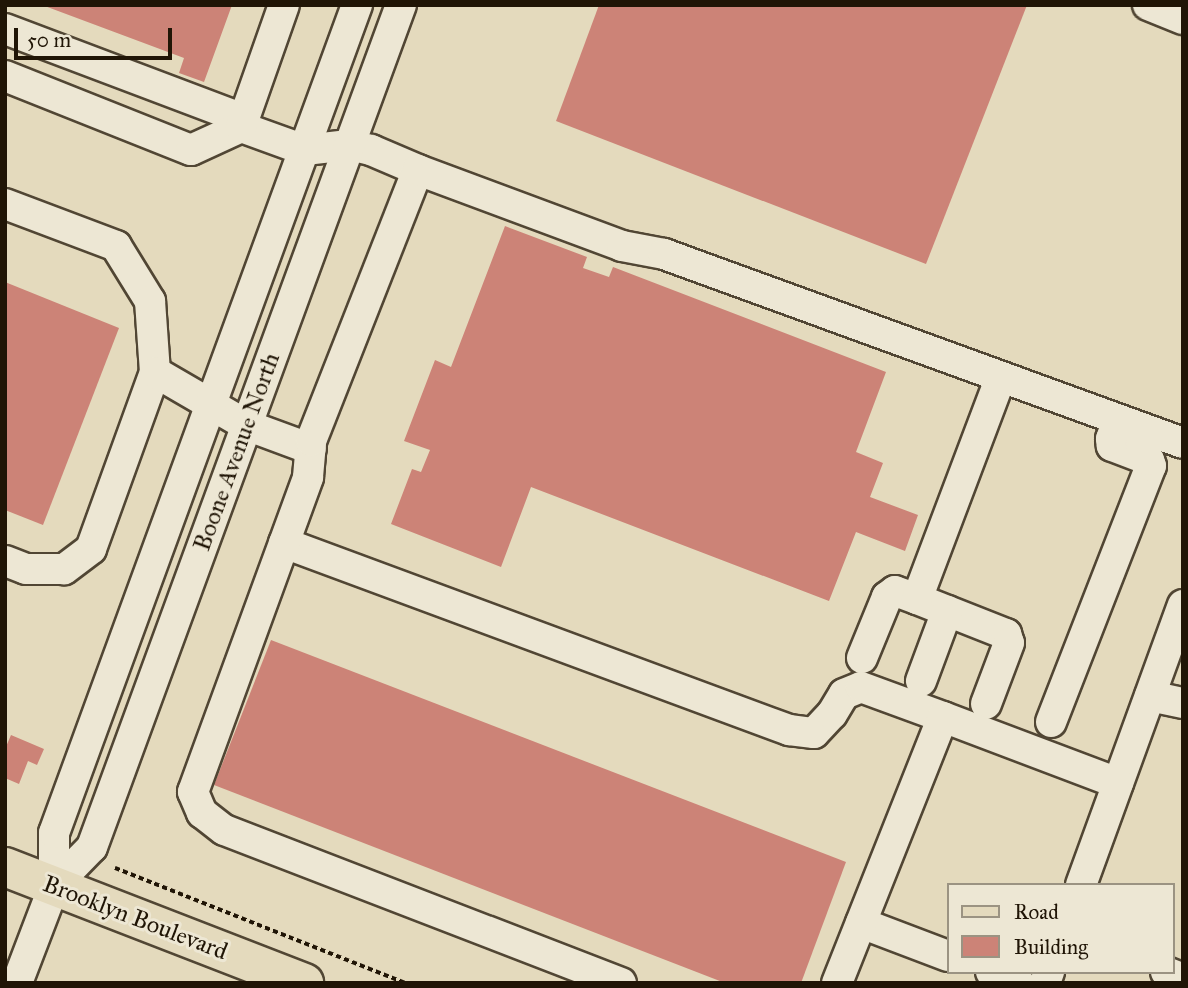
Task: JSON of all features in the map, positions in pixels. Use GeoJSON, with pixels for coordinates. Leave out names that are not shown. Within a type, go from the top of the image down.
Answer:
{"type":"FeatureCollection","features":[{"type":"Feature","properties":{"kind":"main road","name":"Brooklyn Boulevard"},"geometry":{"type":"LineString","coordinates":[[5,867],[304,983]]}},
{"type":"Feature","properties":{"kind":"street"},"geometry":{"type":"LineString","coordinates":[[5,76],[191,150],[242,123],[284,5]]}},
{"type":"Feature","properties":{"kind":"street","name":"Boone Avenue North"},"geometry":{"type":"LineString","coordinates":[[17,983],[54,886],[54,834],[358,5]]}},
{"type":"Feature","properties":{"kind":"street","name":"Boone Avenue North"},"geometry":{"type":"LineString","coordinates":[[54,886],[92,847],[401,5]]}},
{"type":"Feature","properties":{"kind":"street"},"geometry":{"type":"LineString","coordinates":[[1148,5],[1183,19]]}},
{"type":"Feature","properties":{"kind":"street"},"geometry":{"type":"LineString","coordinates":[[5,29],[304,150],[349,145],[371,150],[622,246],[664,254],[1183,443]]}},
{"type":"Feature","properties":{"kind":"street"},"geometry":{"type":"LineString","coordinates":[[418,170],[311,449],[308,477],[193,792],[202,813],[224,830],[621,983]]}},
{"type":"Feature","properties":{"kind":"street"},"geometry":{"type":"LineString","coordinates":[[5,204],[116,246],[150,301],[155,372],[91,548],[64,569],[26,569],[5,561]]}},
{"type":"Feature","properties":{"kind":"street"},"geometry":{"type":"LineString","coordinates":[[155,372],[246,425],[311,449]]}},
{"type":"Feature","properties":{"kind":"street"},"geometry":{"type":"LineString","coordinates":[[917,599],[1001,377]]}},
{"type":"Feature","properties":{"kind":"street"},"geometry":{"type":"LineString","coordinates":[[1051,722],[1151,466],[1150,460],[1112,446],[1126,423]]}},
{"type":"Feature","properties":{"kind":"street"},"geometry":{"type":"LineString","coordinates":[[284,543],[789,730],[814,733],[832,714],[844,694],[861,687],[1118,783]]}},
{"type":"Feature","properties":{"kind":"street"},"geometry":{"type":"LineString","coordinates":[[862,658],[887,597],[895,592],[917,599],[1006,634],[1009,643],[986,705]]}},
{"type":"Feature","properties":{"kind":"street"},"geometry":{"type":"LineString","coordinates":[[921,681],[947,611]]}},
{"type":"Feature","properties":{"kind":"street"},"geometry":{"type":"LineString","coordinates":[[1082,883],[1180,621]]}},
{"type":"Feature","properties":{"kind":"street"},"geometry":{"type":"LineString","coordinates":[[1150,696],[1183,704]]}},
{"type":"Feature","properties":{"kind":"street"},"geometry":{"type":"LineString","coordinates":[[837,983],[943,717]]}},
{"type":"Feature","properties":{"kind":"street"},"geometry":{"type":"LineString","coordinates":[[861,923],[946,955]]}},
{"type":"Feature","properties":{"kind":"street"},"geometry":{"type":"LineString","coordinates":[[996,974],[1019,983]]}},
{"type":"Feature","properties":{"kind":"path"},"geometry":{"type":"LineString","coordinates":[[116,868],[405,983]]}},
{"type":"Feature","properties":{"kind":"building"},"geometry":{"type":"Polygon","coordinates":[[[42,5],[232,5],[204,82],[179,73],[184,58],[42,5]]]}},
{"type":"Feature","properties":{"kind":"building"},"geometry":{"type":"Polygon","coordinates":[[[599,5],[1027,5],[926,264],[556,121],[599,5]]]}},
{"type":"Feature","properties":{"kind":"building"},"geometry":{"type":"Polygon","coordinates":[[[505,226],[587,257],[583,268],[609,277],[613,267],[886,372],[856,452],[883,463],[870,497],[918,515],[905,551],[856,532],[829,601],[531,487],[501,567],[391,524],[412,469],[421,472],[430,450],[404,441],[435,360],[451,367],[505,226]]]}},
{"type":"Feature","properties":{"kind":"building"},"geometry":{"type":"Polygon","coordinates":[[[5,282],[119,328],[43,525],[5,510],[5,282]]]}},
{"type":"Feature","properties":{"kind":"building"},"geometry":{"type":"Polygon","coordinates":[[[271,640],[846,862],[801,983],[725,983],[214,785],[271,640]]]}},
{"type":"Feature","properties":{"kind":"building"},"geometry":{"type":"Polygon","coordinates":[[[11,735],[44,749],[37,765],[28,761],[19,784],[5,778],[5,749],[11,735]]]}}]}
